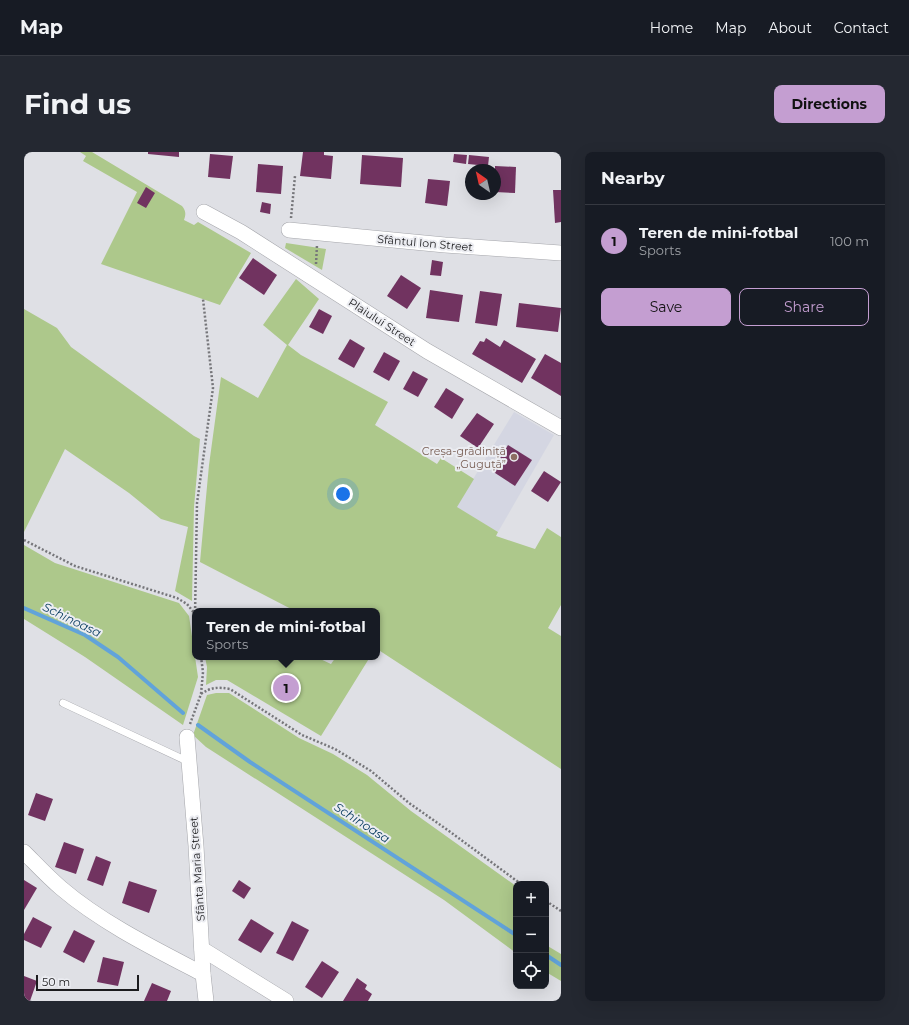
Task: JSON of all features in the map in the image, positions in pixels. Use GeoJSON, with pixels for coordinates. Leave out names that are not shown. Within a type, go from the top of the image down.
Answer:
{"type":"FeatureCollection","features":[{"type":"Feature","properties":{"kind":"street","name":"Plaiului Street"},"geometry":{"type":"LineString","coordinates":[[204,212],[241,232],[427,351],[561,428]]}},
{"type":"Feature","properties":{"kind":"street","name":"Sfântul Ion Street"},"geometry":{"type":"LineString","coordinates":[[289,230],[445,246],[561,253]]}},
{"type":"Feature","properties":{"kind":"street","name":"Sfânta Maria Street"},"geometry":{"type":"LineString","coordinates":[[187,737],[206,1001]]}},
{"type":"Feature","properties":{"kind":"street"},"geometry":{"type":"LineString","coordinates":[[24,852],[62,889],[106,920],[150,947],[203,974]]}},
{"type":"Feature","properties":{"kind":"street"},"geometry":{"type":"LineString","coordinates":[[202,949],[286,1001]]}},
{"type":"Feature","properties":{"kind":"lane"},"geometry":{"type":"LineString","coordinates":[[63,703],[189,762]]}},
{"type":"Feature","properties":{"kind":"path"},"geometry":{"type":"LineString","coordinates":[[289,230],[295,176]]}},
{"type":"Feature","properties":{"kind":"path"},"geometry":{"type":"LineString","coordinates":[[315,279],[318,233]]}},
{"type":"Feature","properties":{"kind":"path"},"geometry":{"type":"LineString","coordinates":[[195,608],[197,503],[213,388],[203,299]]}},
{"type":"Feature","properties":{"kind":"path"},"geometry":{"type":"LineString","coordinates":[[24,540],[75,566],[177,598],[187,604],[192,612]]}},
{"type":"Feature","properties":{"kind":"path"},"geometry":{"type":"LineString","coordinates":[[187,737],[193,713],[201,694],[203,672],[201,660]]}},
{"type":"Feature","properties":{"kind":"path"},"geometry":{"type":"LineString","coordinates":[[201,694],[209,689],[219,687],[230,689],[302,735],[335,750],[371,772],[409,803],[517,881]]}},
{"type":"Feature","properties":{"kind":"path"},"geometry":{"type":"LineString","coordinates":[[549,903],[561,911]]}},
{"type":"Feature","properties":{"kind":"shaded area","name":"Creșa-grădiniță „Guguță”"},"geometry":{"type":"Polygon","coordinates":[[[514,412],[554,435],[498,532],[456,507],[514,412]]]}},
{"type":"Feature","properties":{"kind":"green space"},"geometry":{"type":"Polygon","coordinates":[[[80,152],[92,152],[182,206],[185,213],[184,220],[194,225],[198,222],[251,253],[220,305],[101,264],[137,192],[83,161],[86,156],[80,152]]]}},
{"type":"Feature","properties":{"kind":"green space"},"geometry":{"type":"Polygon","coordinates":[[[286,243],[326,249],[322,270],[285,248],[286,243]]]}},
{"type":"Feature","properties":{"kind":"green space"},"geometry":{"type":"Polygon","coordinates":[[[296,279],[319,299],[288,345],[301,355],[388,402],[375,425],[437,464],[441,458],[474,479],[457,507],[498,532],[496,536],[535,549],[547,528],[561,537],[561,605],[548,628],[561,636],[561,769],[380,651],[380,608],[289,608],[200,562],[209,465],[221,377],[258,398],[287,345],[263,325],[296,279]]]}},
{"type":"Feature","properties":{"kind":"green space"},"geometry":{"type":"Polygon","coordinates":[[[24,309],[57,328],[71,347],[200,439],[194,507],[192,601],[175,591],[188,527],[161,519],[129,493],[65,449],[24,532],[24,309]]]}},
{"type":"Feature","properties":{"kind":"green space"},"geometry":{"type":"Polygon","coordinates":[[[24,545],[55,563],[179,603],[189,616],[192,636],[192,660],[195,660],[198,677],[183,725],[85,657],[24,619],[24,545]]]}},
{"type":"Feature","properties":{"kind":"green space"},"geometry":{"type":"Polygon","coordinates":[[[206,660],[322,660],[331,664],[334,660],[368,660],[321,736],[227,680],[216,680],[206,685],[207,667],[206,660]]]}},
{"type":"Feature","properties":{"kind":"green space"},"geometry":{"type":"Polygon","coordinates":[[[229,693],[299,738],[333,754],[367,775],[411,811],[513,884],[513,951],[444,900],[206,747],[193,735],[207,695],[229,693]]]}},
{"type":"Feature","properties":{"kind":"green space"},"geometry":{"type":"Polygon","coordinates":[[[549,947],[561,954],[561,981],[549,974],[549,947]]]}},
{"type":"Feature","properties":{"kind":"building"},"geometry":{"type":"Polygon","coordinates":[[[148,152],[179,152],[179,157],[148,154],[148,152]]]}},
{"type":"Feature","properties":{"kind":"building"},"geometry":{"type":"Polygon","coordinates":[[[303,152],[324,152],[324,155],[333,156],[331,179],[300,176],[303,152]]]}},
{"type":"Feature","properties":{"kind":"building"},"geometry":{"type":"Polygon","coordinates":[[[210,154],[233,156],[230,179],[208,177],[210,154]]]}},
{"type":"Feature","properties":{"kind":"building"},"geometry":{"type":"Polygon","coordinates":[[[454,154],[467,155],[466,164],[453,162],[454,154]]]}},
{"type":"Feature","properties":{"kind":"building"},"geometry":{"type":"Polygon","coordinates":[[[362,155],[403,158],[401,187],[360,184],[362,155]]]}},
{"type":"Feature","properties":{"kind":"building"},"geometry":{"type":"Polygon","coordinates":[[[469,155],[489,157],[488,164],[468,164],[469,155]]]}},
{"type":"Feature","properties":{"kind":"building"},"geometry":{"type":"Polygon","coordinates":[[[258,164],[283,166],[281,194],[256,192],[258,164]]]}},
{"type":"Feature","properties":{"kind":"building"},"geometry":{"type":"Polygon","coordinates":[[[501,166],[516,167],[515,193],[501,192],[501,166]]]}},
{"type":"Feature","properties":{"kind":"building"},"geometry":{"type":"Polygon","coordinates":[[[428,179],[450,181],[447,206],[425,203],[428,179]]]}},
{"type":"Feature","properties":{"kind":"building"},"geometry":{"type":"Polygon","coordinates":[[[146,187],[155,193],[146,208],[137,203],[146,187]]]}},
{"type":"Feature","properties":{"kind":"building"},"geometry":{"type":"Polygon","coordinates":[[[553,190],[561,190],[561,222],[555,223],[553,190]]]}},
{"type":"Feature","properties":{"kind":"building"},"geometry":{"type":"Polygon","coordinates":[[[262,202],[271,204],[270,214],[260,212],[262,202]]]}},
{"type":"Feature","properties":{"kind":"building"},"geometry":{"type":"Polygon","coordinates":[[[253,258],[277,275],[264,295],[239,278],[253,258]]]}},
{"type":"Feature","properties":{"kind":"building"},"geometry":{"type":"Polygon","coordinates":[[[432,260],[443,262],[441,276],[430,275],[432,260]]]}},
{"type":"Feature","properties":{"kind":"building"},"geometry":{"type":"Polygon","coordinates":[[[401,275],[421,288],[407,309],[387,296],[401,275]]]}},
{"type":"Feature","properties":{"kind":"building"},"geometry":{"type":"Polygon","coordinates":[[[430,290],[463,295],[459,322],[426,318],[430,290]]]}},
{"type":"Feature","properties":{"kind":"building"},"geometry":{"type":"Polygon","coordinates":[[[480,291],[502,294],[497,326],[475,323],[480,291]]]}},
{"type":"Feature","properties":{"kind":"building"},"geometry":{"type":"Polygon","coordinates":[[[519,303],[561,308],[558,332],[516,327],[519,303]]]}},
{"type":"Feature","properties":{"kind":"building"},"geometry":{"type":"Polygon","coordinates":[[[319,309],[332,316],[323,334],[309,327],[319,309]]]}},
{"type":"Feature","properties":{"kind":"building"},"geometry":{"type":"Polygon","coordinates":[[[486,338],[500,347],[504,340],[536,359],[522,383],[472,354],[480,341],[484,342],[486,338]]]}},
{"type":"Feature","properties":{"kind":"building"},"geometry":{"type":"Polygon","coordinates":[[[350,339],[365,348],[354,368],[338,359],[350,339]]]}},
{"type":"Feature","properties":{"kind":"building"},"geometry":{"type":"Polygon","coordinates":[[[384,352],[400,361],[389,381],[373,372],[384,352]]]}},
{"type":"Feature","properties":{"kind":"building"},"geometry":{"type":"Polygon","coordinates":[[[545,354],[561,363],[561,396],[531,378],[545,354]]]}},
{"type":"Feature","properties":{"kind":"building"},"geometry":{"type":"Polygon","coordinates":[[[413,371],[428,379],[418,397],[403,389],[413,371]]]}},
{"type":"Feature","properties":{"kind":"building"},"geometry":{"type":"Polygon","coordinates":[[[446,388],[464,399],[452,419],[434,407],[446,388]]]}},
{"type":"Feature","properties":{"kind":"building"},"geometry":{"type":"Polygon","coordinates":[[[477,413],[494,424],[478,448],[460,436],[477,413]]]}},
{"type":"Feature","properties":{"kind":"building"},"geometry":{"type":"Polygon","coordinates":[[[508,445],[532,460],[515,486],[492,471],[508,445]]]}},
{"type":"Feature","properties":{"kind":"building"},"geometry":{"type":"Polygon","coordinates":[[[544,471],[561,482],[548,502],[531,491],[544,471]]]}},
{"type":"Feature","properties":{"kind":"building"},"geometry":{"type":"Polygon","coordinates":[[[36,793],[53,799],[45,821],[28,815],[36,793]]]}},
{"type":"Feature","properties":{"kind":"building"},"geometry":{"type":"Polygon","coordinates":[[[64,842],[84,849],[76,874],[55,867],[64,842]]]}},
{"type":"Feature","properties":{"kind":"building"},"geometry":{"type":"Polygon","coordinates":[[[96,856],[111,862],[103,886],[87,880],[96,856]]]}},
{"type":"Feature","properties":{"kind":"building"},"geometry":{"type":"Polygon","coordinates":[[[24,880],[37,888],[24,910],[24,880]]]}},
{"type":"Feature","properties":{"kind":"building"},"geometry":{"type":"Polygon","coordinates":[[[239,880],[251,888],[244,899],[232,891],[239,880]]]}},
{"type":"Feature","properties":{"kind":"building"},"geometry":{"type":"Polygon","coordinates":[[[129,881],[157,890],[149,913],[122,903],[129,881]]]}},
{"type":"Feature","properties":{"kind":"building"},"geometry":{"type":"Polygon","coordinates":[[[33,917],[52,927],[41,948],[24,940],[24,934],[33,917]]]}},
{"type":"Feature","properties":{"kind":"building"},"geometry":{"type":"Polygon","coordinates":[[[251,919],[274,933],[261,953],[238,940],[251,919]]]}},
{"type":"Feature","properties":{"kind":"building"},"geometry":{"type":"Polygon","coordinates":[[[292,921],[309,930],[293,961],[276,953],[292,921]]]}},
{"type":"Feature","properties":{"kind":"building"},"geometry":{"type":"Polygon","coordinates":[[[74,930],[95,941],[84,963],[63,952],[74,930]]]}},
{"type":"Feature","properties":{"kind":"building"},"geometry":{"type":"Polygon","coordinates":[[[103,957],[124,962],[118,986],[97,982],[103,957]]]}},
{"type":"Feature","properties":{"kind":"building"},"geometry":{"type":"Polygon","coordinates":[[[322,961],[339,972],[322,998],[305,987],[322,961]]]}},
{"type":"Feature","properties":{"kind":"building"},"geometry":{"type":"Polygon","coordinates":[[[24,976],[37,981],[30,1001],[24,1001],[24,976]]]}},
{"type":"Feature","properties":{"kind":"building"},"geometry":{"type":"Polygon","coordinates":[[[357,978],[367,985],[365,989],[372,994],[368,1001],[343,1001],[357,978]]]}},
{"type":"Feature","properties":{"kind":"building"},"geometry":{"type":"Polygon","coordinates":[[[152,983],[171,991],[167,1001],[144,1001],[152,983]]]}},
{"type":"Feature","properties":{"kind":"waterway","name":"Schinoasa"},"geometry":{"type":"LineString","coordinates":[[24,608],[85,635],[118,657],[183,713]]}},
{"type":"Feature","properties":{"kind":"waterway","name":"Schinoasa"},"geometry":{"type":"LineString","coordinates":[[198,725],[250,762],[513,933]]}},
{"type":"Feature","properties":{"kind":"waterway","name":"Schinoasa"},"geometry":{"type":"LineString","coordinates":[[549,957],[561,965]]}},
{"type":"Feature","properties":{"kind":"place","name":"Creșa-grădiniță „Guguță”"},"geometry":{"type":"Point","coordinates":[514,457]}},
{"type":"Feature","properties":{"kind":"place","name":"Teren de mini-fotbal"},"geometry":{"type":"Point","coordinates":[286,688]}}]}
